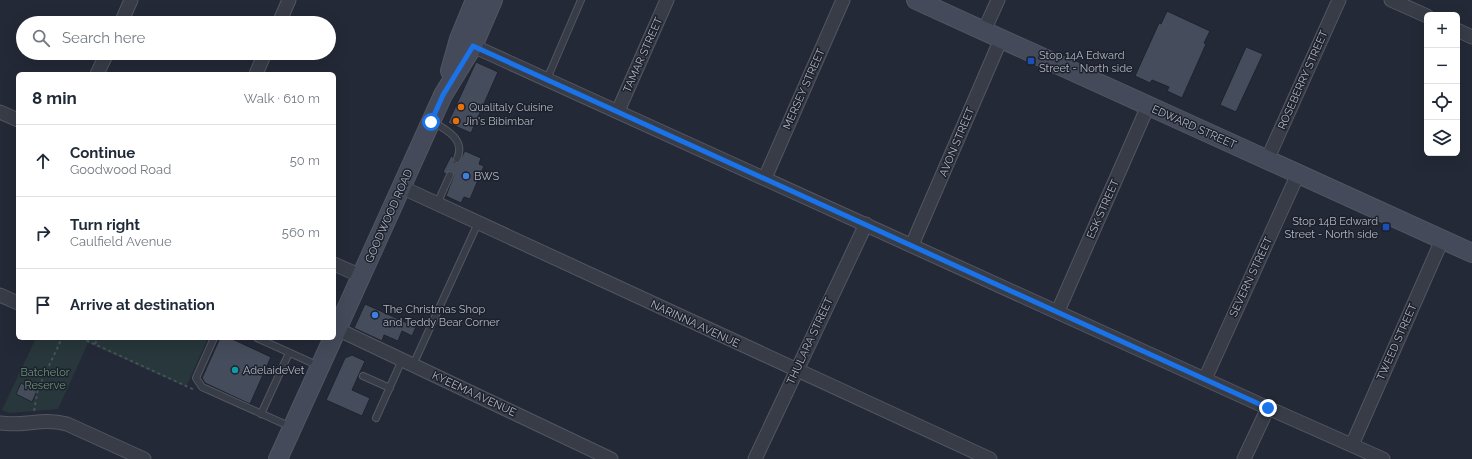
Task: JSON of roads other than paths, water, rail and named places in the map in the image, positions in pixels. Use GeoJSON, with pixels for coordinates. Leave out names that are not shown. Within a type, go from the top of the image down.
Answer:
{"type":"FeatureCollection","features":[{"type":"Feature","properties":{"kind":"street"},"geometry":{"type":"LineString","coordinates":[[124,16],[131,0]]}},
{"type":"Feature","properties":{"kind":"street"},"geometry":{"type":"LineString","coordinates":[[282,16],[289,0]]}},
{"type":"Feature","properties":{"kind":"street","name":"GOODWOOD ROAD"},"geometry":{"type":"LineString","coordinates":[[443,95],[459,39],[474,0]]}},
{"type":"Feature","properties":{"kind":"street","name":"GOODWOOD ROAD"},"geometry":{"type":"LineString","coordinates":[[336,332],[443,95],[473,46],[493,0]]}},
{"type":"Feature","properties":{"kind":"street","name":"TAMAR STREET"},"geometry":{"type":"LineString","coordinates":[[618,111],[667,0]]}},
{"type":"Feature","properties":{"kind":"street","name":"MERSEY STREET"},"geometry":{"type":"LineString","coordinates":[[765,178],[843,0]]}},
{"type":"Feature","properties":{"kind":"street","name":"EDWARD STREET"},"geometry":{"type":"LineString","coordinates":[[916,0],[1472,253]]}},
{"type":"Feature","properties":{"kind":"street"},"geometry":{"type":"LineString","coordinates":[[984,31],[998,0]]}},
{"type":"Feature","properties":{"kind":"street","name":"ROSEBERRY STREET"},"geometry":{"type":"LineString","coordinates":[[1267,160],[1339,0]]}},
{"type":"Feature","properties":{"kind":"street"},"geometry":{"type":"LineString","coordinates":[[1391,0],[1424,15]]}},
{"type":"Feature","properties":{"kind":"street"},"geometry":{"type":"LineString","coordinates":[[1460,31],[1472,37]]}},
{"type":"Feature","properties":{"kind":"street","name":"AVON STREET"},"geometry":{"type":"LineString","coordinates":[[912,245],[1001,39]]}},
{"type":"Feature","properties":{"kind":"street"},"geometry":{"type":"LineString","coordinates":[[473,46],[1383,459]]}},
{"type":"Feature","properties":{"kind":"street"},"geometry":{"type":"LineString","coordinates":[[99,72],[104,60]]}},
{"type":"Feature","properties":{"kind":"street"},"geometry":{"type":"LineString","coordinates":[[257,72],[262,60]]}},
{"type":"Feature","properties":{"kind":"street","name":"ESK STREET"},"geometry":{"type":"LineString","coordinates":[[1058,311],[1148,106]]}},
{"type":"Feature","properties":{"kind":"street"},"geometry":{"type":"LineString","coordinates":[[0,112],[16,119]]}},
{"type":"Feature","properties":{"kind":"street","name":"SEVERN STREET"},"geometry":{"type":"LineString","coordinates":[[1205,379],[1298,174]]}},
{"type":"Feature","properties":{"kind":"street","name":"NARINNA AVENUE"},"geometry":{"type":"LineString","coordinates":[[402,187],[796,371],[990,459]]}},
{"type":"Feature","properties":{"kind":"street","name":"THULARA STREET"},"geometry":{"type":"LineString","coordinates":[[755,459],[866,224]]}},
{"type":"Feature","properties":{"kind":"street","name":"TWEED STREET"},"geometry":{"type":"LineString","coordinates":[[1352,445],[1442,240]]}},
{"type":"Feature","properties":{"kind":"street"},"geometry":{"type":"LineString","coordinates":[[336,265],[361,276]]}},
{"type":"Feature","properties":{"kind":"street"},"geometry":{"type":"LineString","coordinates":[[0,295],[16,302]]}},
{"type":"Feature","properties":{"kind":"street","name":"KYEEMA AVENUE"},"geometry":{"type":"LineString","coordinates":[[336,334],[407,362],[611,459]]}},
{"type":"Feature","properties":{"kind":"street","name":"GOODWOOD ROAD"},"geometry":{"type":"LineString","coordinates":[[278,459],[332,340]]}},
{"type":"Feature","properties":{"kind":"street"},"geometry":{"type":"LineString","coordinates":[[1244,459],[1268,408]]}},
{"type":"Feature","properties":{"kind":"street"},"geometry":{"type":"LineString","coordinates":[[0,422],[21,424],[44,420],[67,424],[144,459]]}},
{"type":"Feature","properties":{"kind":"lane"},"geometry":{"type":"LineString","coordinates":[[547,79],[581,0]]}},
{"type":"Feature","properties":{"kind":"lane"},"geometry":{"type":"LineString","coordinates":[[431,122],[450,131],[458,141],[459,155],[457,159]]}},
{"type":"Feature","properties":{"kind":"lane"},"geometry":{"type":"LineString","coordinates":[[437,204],[450,175]]}},
{"type":"Feature","properties":{"kind":"lane"},"geometry":{"type":"LineString","coordinates":[[376,418],[390,388],[407,362],[479,223]]}},
{"type":"Feature","properties":{"kind":"lane"},"geometry":{"type":"LineString","coordinates":[[213,340],[196,378],[202,387],[292,428]]}},
{"type":"Feature","properties":{"kind":"lane"},"geometry":{"type":"LineString","coordinates":[[261,340],[320,367]]}},
{"type":"Feature","properties":{"kind":"lane"},"geometry":{"type":"LineString","coordinates":[[261,414],[289,353]]}},
{"type":"Feature","properties":{"kind":"lane"},"geometry":{"type":"LineString","coordinates":[[364,376],[390,388]]}},
{"type":"Feature","properties":{"kind":"place","name":"Stop 14A Edward Street - North side"},"geometry":{"type":"Point","coordinates":[1031,61]}},
{"type":"Feature","properties":{"kind":"place","name":"Qualitaly Cuisine"},"geometry":{"type":"Point","coordinates":[461,107]}},
{"type":"Feature","properties":{"kind":"place","name":"Jin's Bibimbar"},"geometry":{"type":"Point","coordinates":[456,121]}},
{"type":"Feature","properties":{"kind":"place","name":"BWS"},"geometry":{"type":"Point","coordinates":[466,176]}},
{"type":"Feature","properties":{"kind":"place","name":"Stop 14B Edward Street - North side"},"geometry":{"type":"Point","coordinates":[1386,227]}},
{"type":"Feature","properties":{"kind":"place","name":"The Christmas Shop and Teddy Bear Corner"},"geometry":{"type":"Point","coordinates":[375,315]}},
{"type":"Feature","properties":{"kind":"place","name":"AdelaideVet"},"geometry":{"type":"Point","coordinates":[235,370]}},
{"type":"Feature","properties":{"kind":"park label","name":"Batchelor Reserve"},"geometry":{"type":"Point","coordinates":[45,378]}}]}
